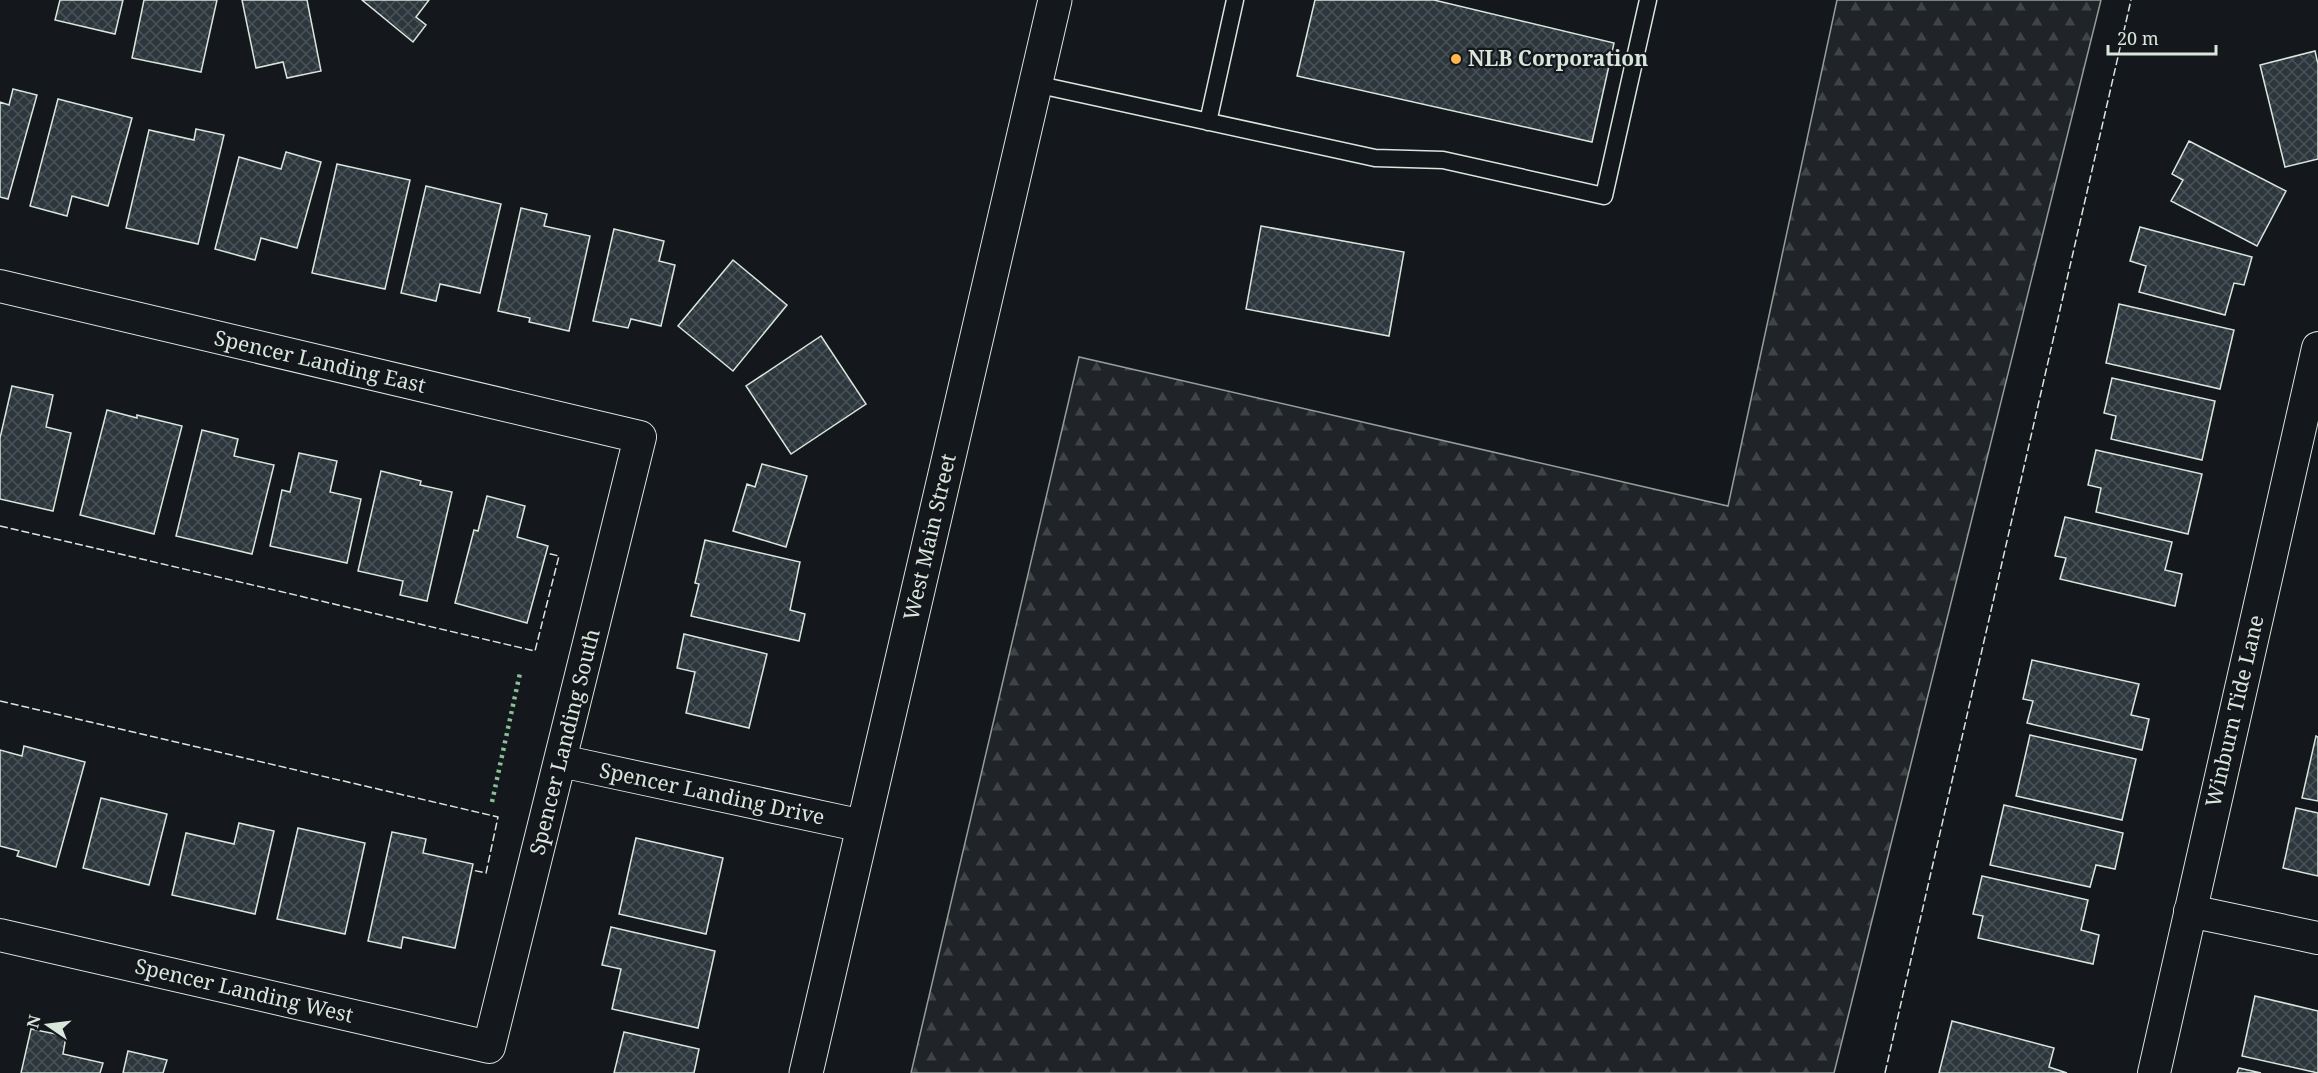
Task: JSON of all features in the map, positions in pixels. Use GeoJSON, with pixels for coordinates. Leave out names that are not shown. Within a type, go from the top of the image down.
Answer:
{"type":"FeatureCollection","features":[{"type":"Feature","properties":{"kind":"main road","name":"West Main Street"},"geometry":{"type":"LineString","coordinates":[[806,1073],[1054,0]]}},
{"type":"Feature","properties":{"kind":"street","name":"Spencer Landing East"},"geometry":{"type":"LineString","coordinates":[[0,286],[640,437]]}},
{"type":"Feature","properties":{"kind":"street","name":"Winburn Tide Lane"},"geometry":{"type":"LineString","coordinates":[[2154,1073],[2318,348]]}},
{"type":"Feature","properties":{"kind":"street","name":"Spencer Landing South"},"geometry":{"type":"LineString","coordinates":[[489,1047],[640,437]]}},
{"type":"Feature","properties":{"kind":"street","name":"Spencer Landing Drive"},"geometry":{"type":"LineString","coordinates":[[561,761],[863,826]]}},
{"type":"Feature","properties":{"kind":"street"},"geometry":{"type":"LineString","coordinates":[[2190,911],[2318,938]]}},
{"type":"Feature","properties":{"kind":"street","name":"Spencer Landing West"},"geometry":{"type":"LineString","coordinates":[[0,935],[489,1047]]}},
{"type":"Feature","properties":{"kind":"lane"},"geometry":{"type":"LineString","coordinates":[[1208,122],[1235,0]]}},
{"type":"Feature","properties":{"kind":"lane"},"geometry":{"type":"LineString","coordinates":[[1035,84],[1375,158],[1443,160],[1604,196],[1648,0]]}},
{"type":"Feature","properties":{"kind":"green space"},"geometry":{"type":"Polygon","coordinates":[[[1837,0],[2101,0],[1834,1073],[911,1073],[1079,357],[1728,506],[1837,0]]]}},
{"type":"Feature","properties":{"kind":"building"},"geometry":{"type":"Polygon","coordinates":[[[60,0],[123,0],[115,34],[55,20],[60,0]]]}},
{"type":"Feature","properties":{"kind":"building"},"geometry":{"type":"Polygon","coordinates":[[[144,0],[217,0],[201,72],[132,58],[144,0]]]}},
{"type":"Feature","properties":{"kind":"building"},"geometry":{"type":"Polygon","coordinates":[[[242,0],[307,0],[321,71],[287,78],[283,62],[256,68],[242,0]]]}},
{"type":"Feature","properties":{"kind":"building"},"geometry":{"type":"Polygon","coordinates":[[[362,0],[429,0],[416,17],[426,25],[413,42],[362,0]]]}},
{"type":"Feature","properties":{"kind":"building","name":"NLB Corporation"},"geometry":{"type":"Polygon","coordinates":[[[1315,0],[1434,0],[1614,43],[1592,142],[1297,76],[1315,0]]]}},
{"type":"Feature","properties":{"kind":"building"},"geometry":{"type":"Polygon","coordinates":[[[2315,51],[2318,64],[2318,159],[2285,167],[2260,65],[2315,51]]]}},
{"type":"Feature","properties":{"kind":"building"},"geometry":{"type":"Polygon","coordinates":[[[13,89],[37,95],[8,199],[0,197],[0,102],[9,105],[13,89]]]}},
{"type":"Feature","properties":{"kind":"building"},"geometry":{"type":"Polygon","coordinates":[[[58,99],[132,118],[108,206],[72,196],[67,216],[30,206],[58,99]]]}},
{"type":"Feature","properties":{"kind":"building"},"geometry":{"type":"Polygon","coordinates":[[[196,129],[224,135],[198,244],[126,228],[149,130],[194,140],[196,129]]]}},
{"type":"Feature","properties":{"kind":"building"},"geometry":{"type":"Polygon","coordinates":[[[2189,141],[2286,191],[2257,246],[2171,201],[2183,180],[2172,174],[2189,141]]]}},
{"type":"Feature","properties":{"kind":"building"},"geometry":{"type":"Polygon","coordinates":[[[286,152],[321,162],[297,248],[261,238],[255,260],[215,249],[239,157],[281,169],[286,152]]]}},
{"type":"Feature","properties":{"kind":"building"},"geometry":{"type":"Polygon","coordinates":[[[337,164],[410,180],[385,289],[312,273],[337,164]]]}},
{"type":"Feature","properties":{"kind":"building"},"geometry":{"type":"Polygon","coordinates":[[[426,186],[501,204],[480,293],[440,284],[436,301],[401,293],[426,186]]]}},
{"type":"Feature","properties":{"kind":"building"},"geometry":{"type":"Polygon","coordinates":[[[521,208],[547,214],[544,226],[590,236],[569,331],[529,322],[530,318],[498,311],[521,208]]]}},
{"type":"Feature","properties":{"kind":"building"},"geometry":{"type":"Polygon","coordinates":[[[1261,226],[1404,252],[1389,336],[1246,309],[1261,226]]]}},
{"type":"Feature","properties":{"kind":"building"},"geometry":{"type":"Polygon","coordinates":[[[2140,227],[2252,257],[2244,285],[2234,283],[2225,315],[2139,292],[2146,266],[2130,261],[2140,227]]]}},
{"type":"Feature","properties":{"kind":"building"},"geometry":{"type":"Polygon","coordinates":[[[614,229],[664,241],[659,261],[675,265],[661,326],[631,319],[628,328],[593,321],[614,229]]]}},
{"type":"Feature","properties":{"kind":"building"},"geometry":{"type":"Polygon","coordinates":[[[733,260],[787,305],[733,371],[678,326],[733,260]]]}},
{"type":"Feature","properties":{"kind":"building"},"geometry":{"type":"Polygon","coordinates":[[[2119,304],[2234,330],[2220,389],[2106,363],[2119,304]]]}},
{"type":"Feature","properties":{"kind":"building"},"geometry":{"type":"Polygon","coordinates":[[[821,336],[866,404],[791,454],[746,386],[821,336]]]}},
{"type":"Feature","properties":{"kind":"building"},"geometry":{"type":"Polygon","coordinates":[[[2112,378],[2215,401],[2202,460],[2111,439],[2116,416],[2104,413],[2112,378]]]}},
{"type":"Feature","properties":{"kind":"building"},"geometry":{"type":"Polygon","coordinates":[[[12,386],[53,395],[46,427],[71,433],[53,511],[0,499],[0,438],[12,386]]]}},
{"type":"Feature","properties":{"kind":"building"},"geometry":{"type":"Polygon","coordinates":[[[107,410],[182,426],[154,534],[80,515],[107,410]]]}},
{"type":"Feature","properties":{"kind":"building"},"geometry":{"type":"Polygon","coordinates":[[[202,430],[238,439],[234,456],[274,465],[252,554],[176,536],[202,430]]]}},
{"type":"Feature","properties":{"kind":"building"},"geometry":{"type":"Polygon","coordinates":[[[2096,450],[2202,474],[2188,534],[2096,512],[2101,488],[2088,485],[2096,450]]]}},
{"type":"Feature","properties":{"kind":"building"},"geometry":{"type":"Polygon","coordinates":[[[299,453],[337,461],[330,492],[361,499],[347,563],[270,546],[282,490],[290,492],[299,453]]]}},
{"type":"Feature","properties":{"kind":"building"},"geometry":{"type":"Polygon","coordinates":[[[762,464],[807,476],[786,547],[733,531],[747,484],[755,487],[762,464]]]}},
{"type":"Feature","properties":{"kind":"building"},"geometry":{"type":"Polygon","coordinates":[[[381,471],[421,481],[420,485],[452,492],[427,601],[400,595],[403,581],[358,571],[381,471]]]}},
{"type":"Feature","properties":{"kind":"building"},"geometry":{"type":"Polygon","coordinates":[[[487,496],[525,506],[517,537],[548,546],[527,623],[455,603],[474,530],[478,531],[487,496]]]}},
{"type":"Feature","properties":{"kind":"building"},"geometry":{"type":"Polygon","coordinates":[[[2065,517],[2172,542],[2165,570],[2182,574],[2175,606],[2060,579],[2066,558],[2055,556],[2065,517]]]}},
{"type":"Feature","properties":{"kind":"building"},"geometry":{"type":"Polygon","coordinates":[[[705,540],[800,562],[790,610],[805,614],[799,641],[691,616],[699,584],[695,583],[705,540]]]}},
{"type":"Feature","properties":{"kind":"building"},"geometry":{"type":"Polygon","coordinates":[[[684,634],[767,654],[749,728],[686,713],[695,672],[677,668],[684,634]]]}},
{"type":"Feature","properties":{"kind":"building"},"geometry":{"type":"Polygon","coordinates":[[[2032,660],[2139,684],[2131,715],[2149,719],[2142,750],[2027,723],[2033,701],[2023,699],[2032,660]]]}},
{"type":"Feature","properties":{"kind":"building"},"geometry":{"type":"Polygon","coordinates":[[[2030,735],[2136,759],[2122,820],[2016,796],[2030,735]]]}},
{"type":"Feature","properties":{"kind":"building"},"geometry":{"type":"Polygon","coordinates":[[[2316,736],[2318,737],[2318,801],[2302,798],[2316,736]]]}},
{"type":"Feature","properties":{"kind":"building"},"geometry":{"type":"Polygon","coordinates":[[[24,746],[85,762],[56,867],[17,856],[19,851],[0,846],[0,750],[22,756],[24,746]]]}},
{"type":"Feature","properties":{"kind":"building"},"geometry":{"type":"Polygon","coordinates":[[[101,798],[167,814],[149,885],[83,868],[101,798]]]}},
{"type":"Feature","properties":{"kind":"building"},"geometry":{"type":"Polygon","coordinates":[[[2004,805],[2123,833],[2115,869],[2096,865],[2090,887],[1990,865],[2004,805]]]}},
{"type":"Feature","properties":{"kind":"building"},"geometry":{"type":"Polygon","coordinates":[[[2296,808],[2318,813],[2318,876],[2283,868],[2296,808]]]}},
{"type":"Feature","properties":{"kind":"building"},"geometry":{"type":"Polygon","coordinates":[[[239,823],[274,831],[255,914],[172,895],[186,833],[234,844],[239,823]]]}},
{"type":"Feature","properties":{"kind":"building"},"geometry":{"type":"Polygon","coordinates":[[[298,828],[365,843],[345,934],[277,919],[298,828]]]}},
{"type":"Feature","properties":{"kind":"building"},"geometry":{"type":"Polygon","coordinates":[[[392,832],[426,839],[423,853],[473,864],[455,948],[403,937],[401,948],[368,941],[392,832]]]}},
{"type":"Feature","properties":{"kind":"building"},"geometry":{"type":"Polygon","coordinates":[[[636,838],[723,858],[706,934],[619,914],[636,838]]]}},
{"type":"Feature","properties":{"kind":"building"},"geometry":{"type":"Polygon","coordinates":[[[1982,876],[2088,900],[2081,930],[2099,935],[2093,964],[1978,938],[1983,916],[1973,914],[1982,876]]]}},
{"type":"Feature","properties":{"kind":"building"},"geometry":{"type":"Polygon","coordinates":[[[611,927],[715,951],[698,1028],[612,1009],[621,969],[602,965],[611,927]]]}},
{"type":"Feature","properties":{"kind":"building"},"geometry":{"type":"Polygon","coordinates":[[[2255,996],[2318,1011],[2318,1073],[2242,1056],[2255,996]]]}},
{"type":"Feature","properties":{"kind":"building"},"geometry":{"type":"Polygon","coordinates":[[[1952,1021],[2054,1048],[2049,1067],[2067,1073],[1939,1073],[1952,1021]]]}},
{"type":"Feature","properties":{"kind":"building"},"geometry":{"type":"Polygon","coordinates":[[[31,1029],[66,1036],[63,1054],[103,1063],[100,1073],[21,1073],[31,1029]]]}},
{"type":"Feature","properties":{"kind":"building"},"geometry":{"type":"Polygon","coordinates":[[[624,1032],[699,1049],[694,1073],[614,1073],[624,1032]]]}},
{"type":"Feature","properties":{"kind":"building"},"geometry":{"type":"Polygon","coordinates":[[[128,1051],[167,1060],[163,1073],[123,1073],[128,1051]]]}},
{"type":"Feature","properties":{"kind":"building"},"geometry":{"type":"Polygon","coordinates":[[[2239,1068],[2261,1073],[2237,1073],[2239,1068]]]}},
{"type":"Feature","properties":{"kind":"hedge"},"geometry":{"type":"LineString","coordinates":[[492,802],[520,673]]}},
{"type":"Feature","properties":{"kind":"fence"},"geometry":{"type":"LineString","coordinates":[[1885,1073],[2131,0]]}},
{"type":"Feature","properties":{"kind":"fence"},"geometry":{"type":"LineString","coordinates":[[0,526],[535,651],[559,556],[547,553]]}},
{"type":"Feature","properties":{"kind":"fence"},"geometry":{"type":"LineString","coordinates":[[0,701],[498,817],[486,873],[472,870]]}},
{"type":"Feature","properties":{"kind":"place","name":"NLB Corporation"},"geometry":{"type":"Point","coordinates":[1456,59]}}]}
